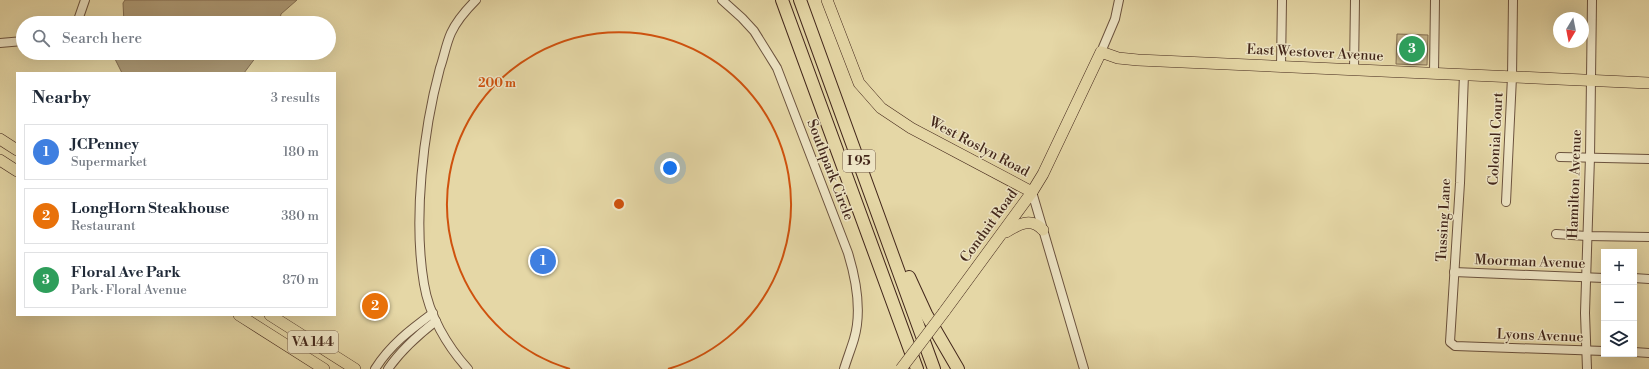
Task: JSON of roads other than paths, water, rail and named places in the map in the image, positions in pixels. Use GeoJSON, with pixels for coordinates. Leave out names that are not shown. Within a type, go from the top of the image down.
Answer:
{"type":"FeatureCollection","features":[{"type":"Feature","properties":{"kind":"highway","name":"I 95"},"geometry":{"type":"LineString","coordinates":[[782,0],[917,369]]}},
{"type":"Feature","properties":{"kind":"highway","name":"I 95"},"geometry":{"type":"LineString","coordinates":[[800,0],[934,369]]}},
{"type":"Feature","properties":{"kind":"highway"},"geometry":{"type":"LineString","coordinates":[[868,185],[914,290],[958,369]]}},
{"type":"Feature","properties":{"kind":"highway"},"geometry":{"type":"LineString","coordinates":[[897,312],[900,340],[911,369]]}},
{"type":"Feature","properties":{"kind":"main road","name":"West Roslyn Road"},"geometry":{"type":"LineString","coordinates":[[827,0],[859,83],[881,108],[911,128],[1032,192]]}},
{"type":"Feature","properties":{"kind":"main road","name":"Conduit Road"},"geometry":{"type":"LineString","coordinates":[[901,369],[1032,192],[1043,174],[1101,52]]}},
{"type":"Feature","properties":{"kind":"main road","name":"East Westover Avenue"},"geometry":{"type":"LineString","coordinates":[[1101,52],[1118,58],[1138,60],[1649,83]]}},
{"type":"Feature","properties":{"kind":"main road"},"geometry":{"type":"LineString","coordinates":[[1090,75],[1106,64],[1138,60]]}},
{"type":"Feature","properties":{"kind":"main road"},"geometry":{"type":"LineString","coordinates":[[2,139],[16,149]]}},
{"type":"Feature","properties":{"kind":"main road"},"geometry":{"type":"LineString","coordinates":[[0,160],[16,170]]}},
{"type":"Feature","properties":{"kind":"main road"},"geometry":{"type":"LineString","coordinates":[[1002,234],[1019,224],[1026,222],[1036,224],[1043,230]]}},
{"type":"Feature","properties":{"kind":"main road","name":"VA 144"},"geometry":{"type":"LineString","coordinates":[[241,316],[324,369]]}},
{"type":"Feature","properties":{"kind":"main road","name":"VA 144"},"geometry":{"type":"LineString","coordinates":[[272,316],[355,369]]}},
{"type":"Feature","properties":{"kind":"street"},"geometry":{"type":"LineString","coordinates":[[79,16],[85,0]]}},
{"type":"Feature","properties":{"kind":"street"},"geometry":{"type":"LineString","coordinates":[[468,369],[456,355],[434,317],[424,284],[420,224],[422,174],[435,89],[451,33],[464,11],[476,0]]}},
{"type":"Feature","properties":{"kind":"street","name":"Southpark Circle"},"geometry":{"type":"LineString","coordinates":[[722,0],[750,27],[777,68],[848,253],[856,291],[857,324],[854,339],[844,369]]}},
{"type":"Feature","properties":{"kind":"street","name":"Conduit Road"},"geometry":{"type":"LineString","coordinates":[[1101,52],[1115,19],[1119,0]]}},
{"type":"Feature","properties":{"kind":"street"},"geometry":{"type":"LineString","coordinates":[[1282,0],[1282,66]]}},
{"type":"Feature","properties":{"kind":"street"},"geometry":{"type":"LineString","coordinates":[[1354,70],[1356,0]]}},
{"type":"Feature","properties":{"kind":"street"},"geometry":{"type":"LineString","coordinates":[[1434,73],[1435,0]]}},
{"type":"Feature","properties":{"kind":"street","name":"Colonial Court"},"geometry":{"type":"LineString","coordinates":[[1506,202],[1512,77],[1513,0]]}},
{"type":"Feature","properties":{"kind":"street","name":"Hamilton Avenue"},"geometry":{"type":"LineString","coordinates":[[1587,369],[1586,277],[1590,157],[1592,0]]}},
{"type":"Feature","properties":{"kind":"street"},"geometry":{"type":"LineString","coordinates":[[0,43],[16,41]]}},
{"type":"Feature","properties":{"kind":"street","name":"Tussing Lane"},"geometry":{"type":"LineString","coordinates":[[1464,74],[1460,183],[1450,342],[1455,346],[1474,346]]}},
{"type":"Feature","properties":{"kind":"street"},"geometry":{"type":"LineString","coordinates":[[1560,157],[1649,159]]}},
{"type":"Feature","properties":{"kind":"street","name":"West Roslyn Road"},"geometry":{"type":"LineString","coordinates":[[1032,192],[1084,369]]}},
{"type":"Feature","properties":{"kind":"street"},"geometry":{"type":"LineString","coordinates":[[1556,234],[1649,237]]}},
{"type":"Feature","properties":{"kind":"street","name":"Moorman Avenue"},"geometry":{"type":"LineString","coordinates":[[1454,272],[1601,278]]}},
{"type":"Feature","properties":{"kind":"street"},"geometry":{"type":"LineString","coordinates":[[1637,278],[1649,279]]}},
{"type":"Feature","properties":{"kind":"street"},"geometry":{"type":"LineString","coordinates":[[375,369],[383,355],[405,333],[434,317]]}},
{"type":"Feature","properties":{"kind":"street"},"geometry":{"type":"LineString","coordinates":[[388,369],[396,358],[434,317]]}},
{"type":"Feature","properties":{"kind":"street","name":"Lyons Avenue"},"geometry":{"type":"LineString","coordinates":[[1474,346],[1601,351]]}},
{"type":"Feature","properties":{"kind":"street"},"geometry":{"type":"LineString","coordinates":[[1637,352],[1649,353]]}},
{"type":"Feature","properties":{"kind":"place","name":"Floral Ave Park"},"geometry":{"type":"Point","coordinates":[1412,49]}},
{"type":"Feature","properties":{"kind":"place","name":"JCPenney"},"geometry":{"type":"Point","coordinates":[543,261]}},
{"type":"Feature","properties":{"kind":"place","name":"LongHorn Steakhouse"},"geometry":{"type":"Point","coordinates":[375,306]}}]}
